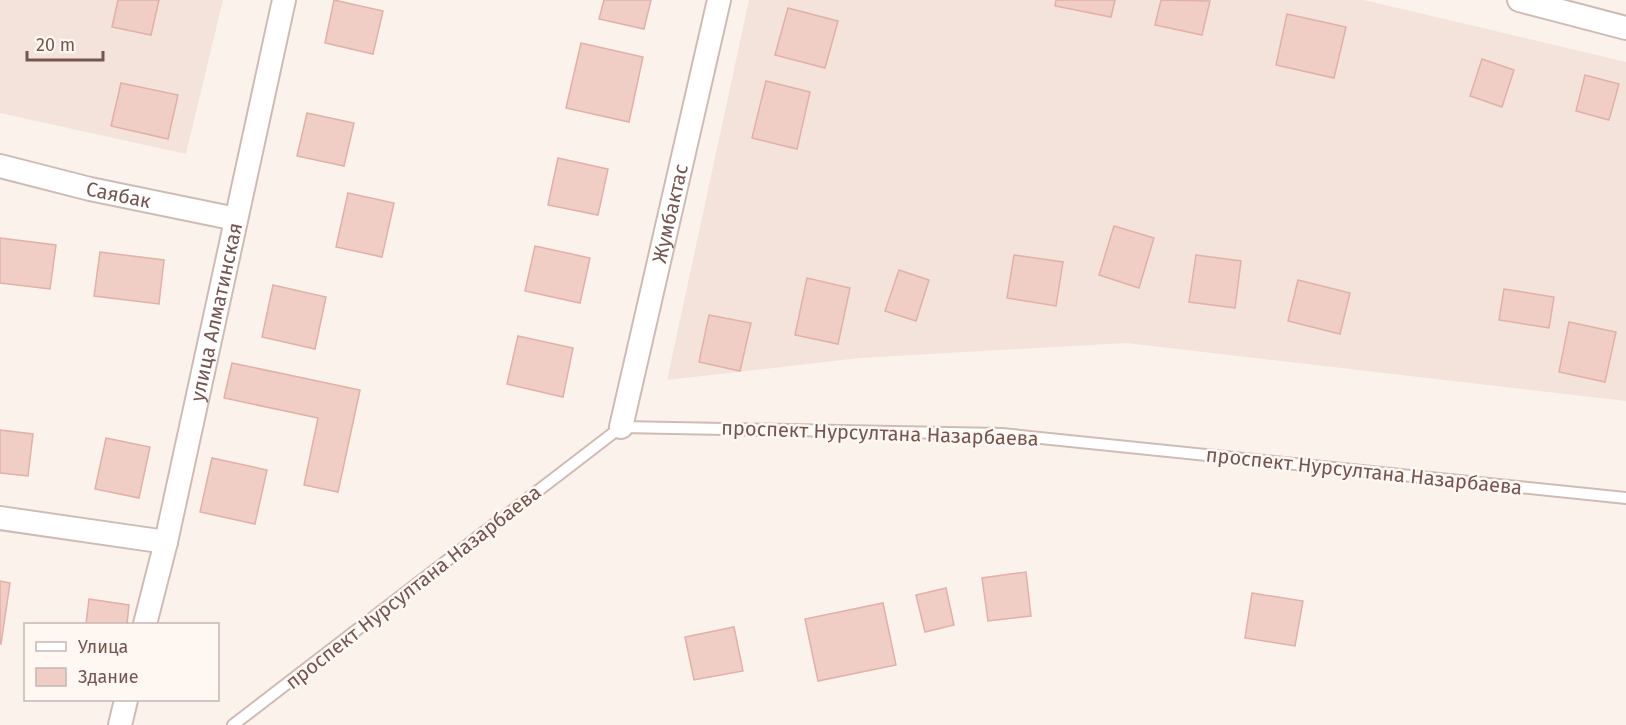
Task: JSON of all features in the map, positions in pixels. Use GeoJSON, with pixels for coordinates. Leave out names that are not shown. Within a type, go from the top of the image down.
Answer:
{"type":"FeatureCollection","features":[{"type":"Feature","properties":{"kind":"street","name":"улица Алматинская"},"geometry":{"type":"LineString","coordinates":[[145,623],[166,542],[284,0]]}},
{"type":"Feature","properties":{"kind":"street","name":"Жумбактас"},"geometry":{"type":"LineString","coordinates":[[621,427],[719,0]]}},
{"type":"Feature","properties":{"kind":"street"},"geometry":{"type":"LineString","coordinates":[[1519,0],[1626,28]]}},
{"type":"Feature","properties":{"kind":"street","name":"Саябак"},"geometry":{"type":"LineString","coordinates":[[0,165],[90,189],[236,219]]}},
{"type":"Feature","properties":{"kind":"street"},"geometry":{"type":"LineString","coordinates":[[0,518],[166,542]]}},
{"type":"Feature","properties":{"kind":"street"},"geometry":{"type":"LineString","coordinates":[[120,725],[126,701]]}},
{"type":"Feature","properties":{"kind":"lane","name":"проспект Нурсултана Назарбаева"},"geometry":{"type":"LineString","coordinates":[[232,725],[621,427],[1002,434],[1626,498]]}},
{"type":"Feature","properties":{"kind":"shaded area"},"geometry":{"type":"Polygon","coordinates":[[[0,0],[223,0],[186,154],[0,113],[0,0]]]}},
{"type":"Feature","properties":{"kind":"shaded area"},"geometry":{"type":"Polygon","coordinates":[[[749,0],[1364,0],[1626,62],[1626,401],[1126,343],[860,358],[667,380],[749,0]]]}},
{"type":"Feature","properties":{"kind":"building"},"geometry":{"type":"Polygon","coordinates":[[[118,0],[159,0],[151,35],[112,27],[118,0]]]}},
{"type":"Feature","properties":{"kind":"building"},"geometry":{"type":"Polygon","coordinates":[[[334,0],[383,11],[373,54],[325,43],[334,0]]]}},
{"type":"Feature","properties":{"kind":"building"},"geometry":{"type":"Polygon","coordinates":[[[604,0],[651,0],[644,29],[599,19],[604,0]]]}},
{"type":"Feature","properties":{"kind":"building"},"geometry":{"type":"Polygon","coordinates":[[[1056,0],[1115,0],[1111,17],[1055,6],[1056,0]]]}},
{"type":"Feature","properties":{"kind":"building"},"geometry":{"type":"Polygon","coordinates":[[[1161,0],[1210,1],[1202,35],[1155,25],[1161,0]]]}},
{"type":"Feature","properties":{"kind":"building"},"geometry":{"type":"Polygon","coordinates":[[[788,8],[838,21],[825,68],[775,55],[788,8]]]}},
{"type":"Feature","properties":{"kind":"building"},"geometry":{"type":"Polygon","coordinates":[[[1287,14],[1346,27],[1334,78],[1276,65],[1287,14]]]}},
{"type":"Feature","properties":{"kind":"building"},"geometry":{"type":"Polygon","coordinates":[[[581,43],[643,57],[629,122],[566,108],[581,43]]]}},
{"type":"Feature","properties":{"kind":"building"},"geometry":{"type":"Polygon","coordinates":[[[1482,59],[1514,70],[1502,107],[1470,96],[1482,59]]]}},
{"type":"Feature","properties":{"kind":"building"},"geometry":{"type":"Polygon","coordinates":[[[1585,75],[1619,84],[1609,120],[1576,111],[1585,75]]]}},
{"type":"Feature","properties":{"kind":"building"},"geometry":{"type":"Polygon","coordinates":[[[766,81],[810,92],[797,149],[752,138],[766,81]]]}},
{"type":"Feature","properties":{"kind":"building"},"geometry":{"type":"Polygon","coordinates":[[[121,83],[178,95],[168,139],[111,126],[121,83]]]}},
{"type":"Feature","properties":{"kind":"building"},"geometry":{"type":"Polygon","coordinates":[[[307,113],[354,123],[344,166],[297,156],[307,113]]]}},
{"type":"Feature","properties":{"kind":"building"},"geometry":{"type":"Polygon","coordinates":[[[558,158],[608,169],[598,215],[548,205],[558,158]]]}},
{"type":"Feature","properties":{"kind":"building"},"geometry":{"type":"Polygon","coordinates":[[[348,193],[394,203],[382,257],[336,247],[348,193]]]}},
{"type":"Feature","properties":{"kind":"building"},"geometry":{"type":"Polygon","coordinates":[[[1114,226],[1154,238],[1139,288],[1099,275],[1114,226]]]}},
{"type":"Feature","properties":{"kind":"building"},"geometry":{"type":"Polygon","coordinates":[[[0,238],[56,245],[50,289],[0,283],[0,238]]]}},
{"type":"Feature","properties":{"kind":"building"},"geometry":{"type":"Polygon","coordinates":[[[535,246],[590,258],[580,303],[525,291],[535,246]]]}},
{"type":"Feature","properties":{"kind":"building"},"geometry":{"type":"Polygon","coordinates":[[[100,252],[164,260],[159,304],[94,296],[100,252]]]}},
{"type":"Feature","properties":{"kind":"building"},"geometry":{"type":"Polygon","coordinates":[[[1014,255],[1063,262],[1056,306],[1007,298],[1014,255]]]}},
{"type":"Feature","properties":{"kind":"building"},"geometry":{"type":"Polygon","coordinates":[[[1196,255],[1241,261],[1235,308],[1189,302],[1196,255]]]}},
{"type":"Feature","properties":{"kind":"building"},"geometry":{"type":"Polygon","coordinates":[[[899,270],[929,280],[916,321],[885,311],[899,270]]]}},
{"type":"Feature","properties":{"kind":"building"},"geometry":{"type":"Polygon","coordinates":[[[807,278],[850,288],[838,344],[795,335],[807,278]]]}},
{"type":"Feature","properties":{"kind":"building"},"geometry":{"type":"Polygon","coordinates":[[[1298,280],[1350,293],[1340,334],[1288,321],[1298,280]]]}},
{"type":"Feature","properties":{"kind":"building"},"geometry":{"type":"Polygon","coordinates":[[[273,285],[326,297],[315,349],[262,337],[273,285]]]}},
{"type":"Feature","properties":{"kind":"building"},"geometry":{"type":"Polygon","coordinates":[[[1504,289],[1554,297],[1549,328],[1499,320],[1504,289]]]}},
{"type":"Feature","properties":{"kind":"building"},"geometry":{"type":"Polygon","coordinates":[[[709,315],[751,323],[740,371],[699,362],[709,315]]]}},
{"type":"Feature","properties":{"kind":"building"},"geometry":{"type":"Polygon","coordinates":[[[1569,322],[1616,332],[1605,382],[1559,372],[1569,322]]]}},
{"type":"Feature","properties":{"kind":"building"},"geometry":{"type":"Polygon","coordinates":[[[518,336],[573,348],[563,397],[507,384],[518,336]]]}},
{"type":"Feature","properties":{"kind":"building"},"geometry":{"type":"Polygon","coordinates":[[[232,363],[360,390],[338,492],[304,485],[318,418],[224,398],[232,363]]]}},
{"type":"Feature","properties":{"kind":"building"},"geometry":{"type":"Polygon","coordinates":[[[0,430],[33,434],[28,476],[0,473],[0,430]]]}},
{"type":"Feature","properties":{"kind":"building"},"geometry":{"type":"Polygon","coordinates":[[[106,438],[150,447],[139,498],[95,489],[106,438]]]}},
{"type":"Feature","properties":{"kind":"building"},"geometry":{"type":"Polygon","coordinates":[[[212,458],[267,470],[255,524],[200,512],[212,458]]]}},
{"type":"Feature","properties":{"kind":"building"},"geometry":{"type":"Polygon","coordinates":[[[1026,572],[1031,616],[988,621],[982,578],[1026,572]]]}},
{"type":"Feature","properties":{"kind":"building"},"geometry":{"type":"Polygon","coordinates":[[[0,581],[10,583],[1,644],[0,644],[0,581]]]}},
{"type":"Feature","properties":{"kind":"building"},"geometry":{"type":"Polygon","coordinates":[[[946,588],[954,625],[925,632],[916,595],[946,588]]]}},
{"type":"Feature","properties":{"kind":"building"},"geometry":{"type":"Polygon","coordinates":[[[1252,593],[1303,601],[1295,646],[1245,638],[1252,593]]]}},
{"type":"Feature","properties":{"kind":"building"},"geometry":{"type":"Polygon","coordinates":[[[89,599],[129,605],[127,623],[86,623],[89,599]]]}},
{"type":"Feature","properties":{"kind":"building"},"geometry":{"type":"Polygon","coordinates":[[[883,603],[896,665],[818,681],[805,619],[883,603]]]}},
{"type":"Feature","properties":{"kind":"building"},"geometry":{"type":"Polygon","coordinates":[[[734,627],[743,671],[694,680],[685,637],[734,627]]]}}]}
